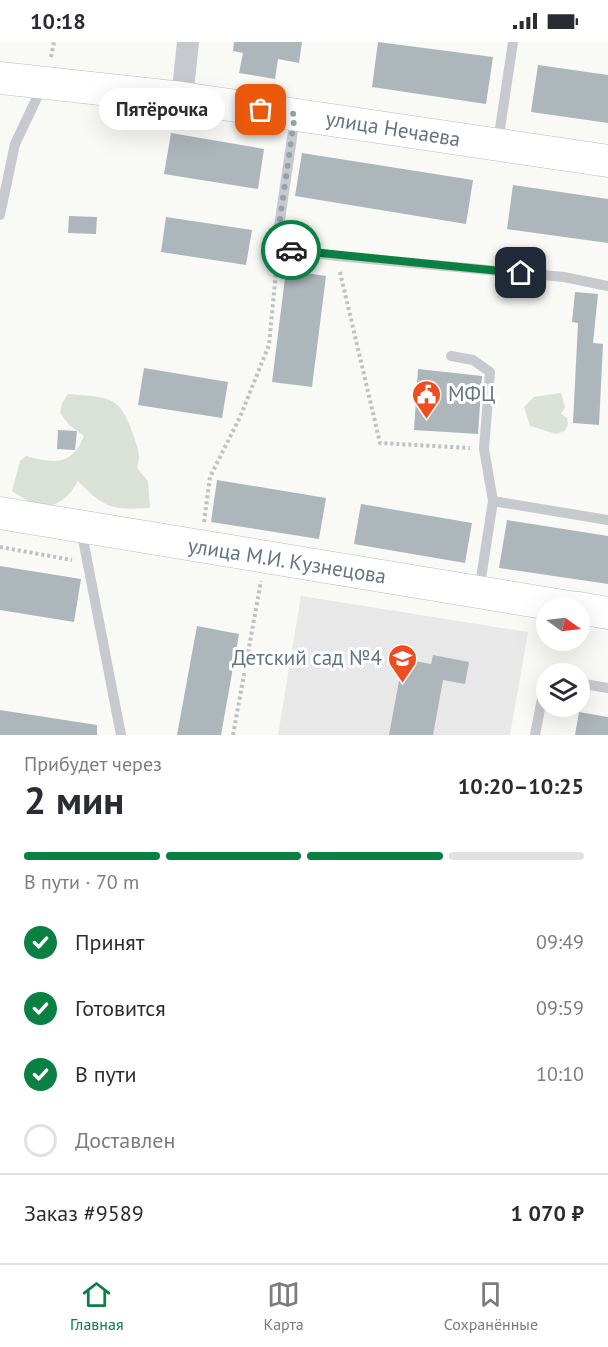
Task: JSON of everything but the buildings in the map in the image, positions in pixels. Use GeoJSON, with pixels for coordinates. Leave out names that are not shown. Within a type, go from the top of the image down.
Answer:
{"type":"FeatureCollection","features":[{"type":"Feature","properties":{"kind":"street"},"geometry":{"type":"LineString","coordinates":[[182,98],[188,42]]}},
{"type":"Feature","properties":{"kind":"street","name":"улица Нечаева"},"geometry":{"type":"LineString","coordinates":[[0,78],[45,81],[182,98],[608,161]]}},
{"type":"Feature","properties":{"kind":"street","name":"улица М.И. Кузнецова"},"geometry":{"type":"LineString","coordinates":[[0,513],[536,601]]}},
{"type":"Feature","properties":{"kind":"street"},"geometry":{"type":"LineString","coordinates":[[590,610],[608,613]]}},
{"type":"Feature","properties":{"kind":"lane"},"geometry":{"type":"LineString","coordinates":[[498,145],[513,42]]}},
{"type":"Feature","properties":{"kind":"lane"},"geometry":{"type":"LineString","coordinates":[[0,215],[15,144],[45,81]]}},
{"type":"Feature","properties":{"kind":"lane"},"geometry":{"type":"LineString","coordinates":[[295,114],[276,247],[337,256],[564,277],[608,286]]}},
{"type":"Feature","properties":{"kind":"lane"},"geometry":{"type":"LineString","coordinates":[[452,356],[473,360],[490,372],[484,449],[493,501],[479,591]]}},
{"type":"Feature","properties":{"kind":"lane"},"geometry":{"type":"LineString","coordinates":[[493,501],[608,520]]}},
{"type":"Feature","properties":{"kind":"lane"},"geometry":{"type":"LineString","coordinates":[[81,528],[121,735]]}},
{"type":"Feature","properties":{"kind":"lane"},"geometry":{"type":"LineString","coordinates":[[590,685],[608,688]]}},
{"type":"Feature","properties":{"kind":"lane"},"geometry":{"type":"LineString","coordinates":[[535,735],[538,717]]}},
{"type":"Feature","properties":{"kind":"path"},"geometry":{"type":"LineString","coordinates":[[200,546],[210,477],[240,417],[269,345],[278,267],[276,247]]}},
{"type":"Feature","properties":{"kind":"path"},"geometry":{"type":"LineString","coordinates":[[337,256],[380,443],[484,449]]}},
{"type":"Feature","properties":{"kind":"path"},"geometry":{"type":"LineString","coordinates":[[0,547],[88,563]]}},
{"type":"Feature","properties":{"kind":"path"},"geometry":{"type":"LineString","coordinates":[[234,735],[265,557]]}},
{"type":"Feature","properties":{"kind":"shaded area"},"geometry":{"type":"Polygon","coordinates":[[[561,393],[565,407],[561,414],[567,418],[568,424],[565,431],[556,434],[530,426],[524,407],[534,397],[561,393]]]}},
{"type":"Feature","properties":{"kind":"shaded area"},"geometry":{"type":"Polygon","coordinates":[[[68,394],[104,398],[112,401],[124,413],[138,449],[137,468],[148,481],[150,508],[127,509],[110,506],[95,497],[78,481],[62,500],[39,508],[12,491],[20,461],[26,456],[53,461],[61,460],[67,458],[79,446],[84,436],[69,425],[60,413],[62,403],[68,394]]]}},
{"type":"Feature","properties":{"kind":"shaded area","name":"Детский сад №4"},"geometry":{"type":"Polygon","coordinates":[[[301,596],[528,632],[510,735],[278,735],[301,596]]]}},
{"type":"Feature","properties":{"kind":"way so far"},"geometry":{"type":"LineString","coordinates":[[261,110],[295,114],[276,247],[291,250]]}},
{"type":"Feature","properties":{"kind":"place","name":"Пятёрочка"},"geometry":{"type":"Point","coordinates":[261,110]}},
{"type":"Feature","properties":{"kind":"place","name":"МФЦ"},"geometry":{"type":"Point","coordinates":[427,420]}},
{"type":"Feature","properties":{"kind":"place","name":"Детский сад №4"},"geometry":{"type":"Point","coordinates":[403,684]}},
{"type":"Feature","properties":{"kind":"route"},"geometry":{"type":"LineString","coordinates":[[291,250],[521,273]]}}]}
